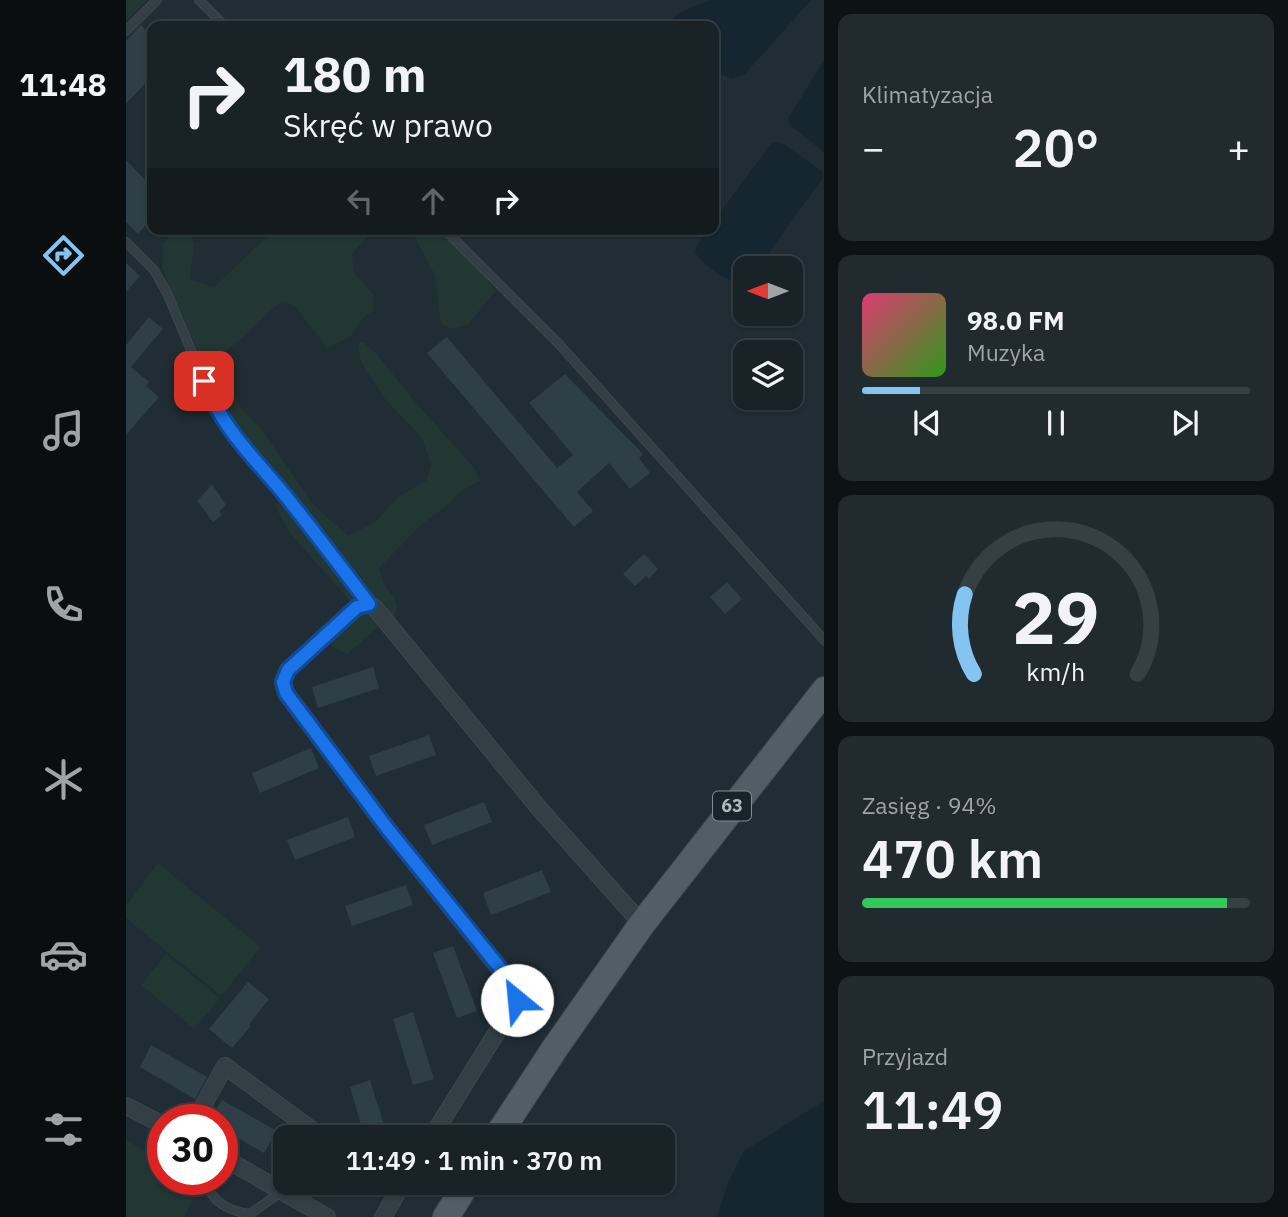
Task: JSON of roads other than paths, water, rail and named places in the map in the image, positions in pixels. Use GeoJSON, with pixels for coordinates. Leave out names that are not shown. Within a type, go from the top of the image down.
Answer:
{"type":"FeatureCollection","features":[{"type":"Feature","properties":{"kind":"main road","name":"63"},"geometry":{"type":"LineString","coordinates":[[505,1125],[642,923],[824,690]]}},
{"type":"Feature","properties":{"kind":"main road"},"geometry":{"type":"LineString","coordinates":[[446,1217],[460,1195]]}},
{"type":"Feature","properties":{"kind":"street"},"geometry":{"type":"LineString","coordinates":[[439,1125],[517,1000],[517,991],[387,828],[286,693],[283,682],[288,670],[357,607],[369,604],[375,608],[538,807],[642,923]]}},
{"type":"Feature","properties":{"kind":"street"},"geometry":{"type":"LineString","coordinates":[[204,1104],[225,1066],[305,1125]]}},
{"type":"Feature","properties":{"kind":"street"},"geometry":{"type":"LineString","coordinates":[[126,1106],[147,1117]]}},
{"type":"Feature","properties":{"kind":"street"},"geometry":{"type":"LineString","coordinates":[[238,1166],[273,1183]]}},
{"type":"Feature","properties":{"kind":"street"},"geometry":{"type":"LineString","coordinates":[[294,1195],[327,1217]]}},
{"type":"Feature","properties":{"kind":"street"},"geometry":{"type":"LineString","coordinates":[[383,1217],[396,1195]]}},
{"type":"Feature","properties":{"kind":"lane"},"geometry":{"type":"LineString","coordinates":[[126,31],[157,0]]}},
{"type":"Feature","properties":{"kind":"lane"},"geometry":{"type":"LineString","coordinates":[[199,0],[220,21]]}},
{"type":"Feature","properties":{"kind":"lane"},"geometry":{"type":"LineString","coordinates":[[450,235],[568,354],[824,641]]}},
{"type":"Feature","properties":{"kind":"lane"},"geometry":{"type":"LineString","coordinates":[[126,242],[154,270],[167,293],[215,407],[233,437],[284,494],[369,604]]}},
{"type":"Feature","properties":{"kind":"lane"},"geometry":{"type":"LineString","coordinates":[[212,1195],[228,1207],[250,1214],[275,1195]]}},
{"type":"Feature","properties":{"kind":"lane"},"geometry":{"type":"LineString","coordinates":[[222,1217],[228,1207]]}},
{"type":"Feature","properties":{"kind":"water"},"geometry":{"type":"Polygon","coordinates":[[[709,0],[811,0],[744,75],[731,79],[719,73],[719,21],[670,21],[679,13],[709,0]]]}},
{"type":"Feature","properties":{"kind":"water"},"geometry":{"type":"Polygon","coordinates":[[[824,61],[824,152],[791,126],[788,118],[824,61]]]}},
{"type":"Feature","properties":{"kind":"water"},"geometry":{"type":"Polygon","coordinates":[[[775,142],[782,143],[823,172],[823,178],[767,256],[733,256],[733,281],[715,272],[695,252],[704,235],[719,235],[719,214],[769,146],[775,142]]]}},
{"type":"Feature","properties":{"kind":"water"},"geometry":{"type":"Polygon","coordinates":[[[824,1101],[824,1217],[717,1217],[728,1183],[744,1151],[824,1101]]]}}]}
